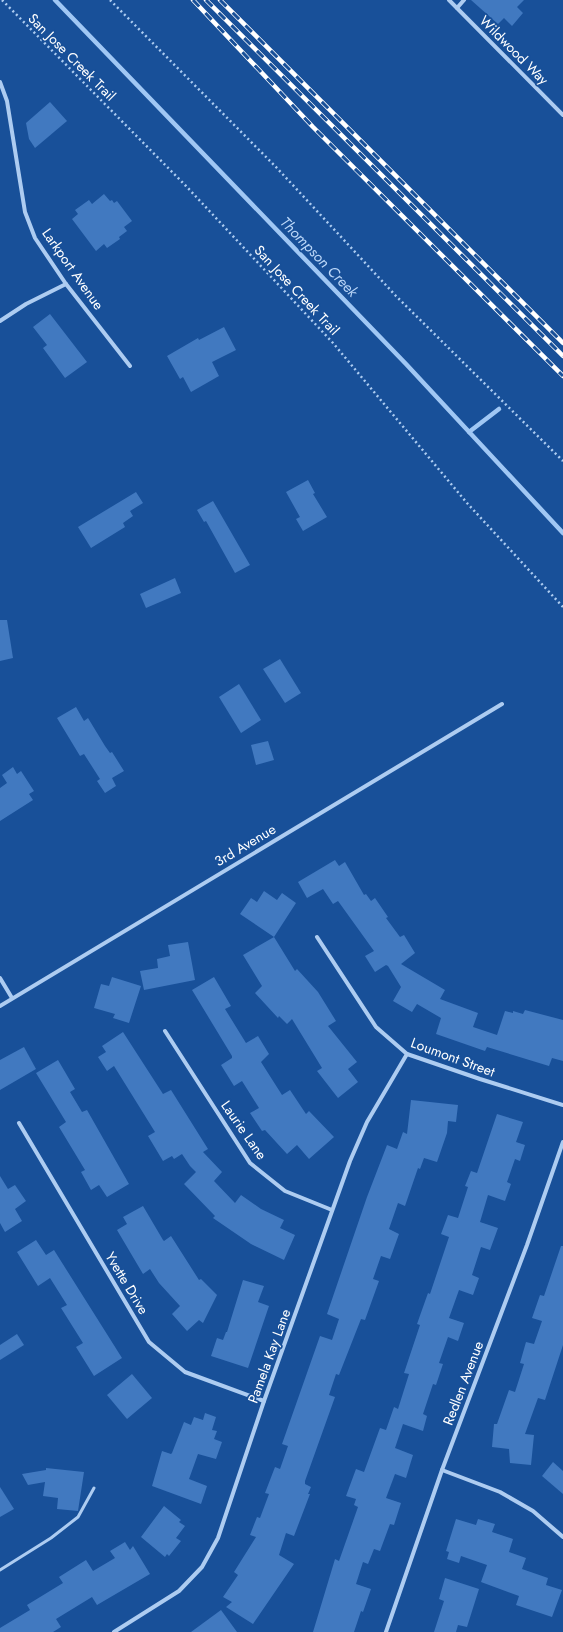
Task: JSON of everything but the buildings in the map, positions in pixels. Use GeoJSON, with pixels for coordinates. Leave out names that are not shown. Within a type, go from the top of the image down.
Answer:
{"type":"FeatureCollection","features":[{"type":"Feature","properties":{"kind":"street","name":"Wildwood Way"},"geometry":{"type":"LineString","coordinates":[[449,0],[562,111]]}},
{"type":"Feature","properties":{"kind":"street"},"geometry":{"type":"LineString","coordinates":[[457,8],[464,0]]}},
{"type":"Feature","properties":{"kind":"street","name":"Larkport Avenue"},"geometry":{"type":"LineString","coordinates":[[0,82],[7,101],[25,212],[35,238],[66,284],[130,366]]}},
{"type":"Feature","properties":{"kind":"street"},"geometry":{"type":"LineString","coordinates":[[0,321],[26,304],[66,284]]}},
{"type":"Feature","properties":{"kind":"street","name":"3rd Avenue"},"geometry":{"type":"LineString","coordinates":[[0,1006],[502,704]]}},
{"type":"Feature","properties":{"kind":"street","name":"Loumont Street"},"geometry":{"type":"LineString","coordinates":[[317,937],[376,1027],[407,1054],[480,1080],[563,1105]]}},
{"type":"Feature","properties":{"kind":"street"},"geometry":{"type":"LineString","coordinates":[[0,978],[12,998]]}},
{"type":"Feature","properties":{"kind":"street","name":"Laurie Lane"},"geometry":{"type":"LineString","coordinates":[[165,1031],[250,1163],[286,1191],[332,1210]]}},
{"type":"Feature","properties":{"kind":"street","name":"Pamela Kay Lane"},"geometry":{"type":"LineString","coordinates":[[114,1632],[179,1591],[202,1567],[218,1538],[264,1401],[350,1161],[367,1122],[407,1054]]}},
{"type":"Feature","properties":{"kind":"street","name":"Yvette Drive"},"geometry":{"type":"LineString","coordinates":[[19,1123],[149,1342],[185,1372],[264,1401]]}},
{"type":"Feature","properties":{"kind":"street","name":"Redlen Avenue"},"geometry":{"type":"LineString","coordinates":[[386,1632],[442,1470],[527,1245],[563,1142]]}},
{"type":"Feature","properties":{"kind":"street"},"geometry":{"type":"LineString","coordinates":[[442,1470],[500,1492],[534,1511],[563,1537]]}},
{"type":"Feature","properties":{"kind":"lane"},"geometry":{"type":"LineString","coordinates":[[0,1570],[52,1538],[78,1517],[94,1488]]}},
{"type":"Feature","properties":{"kind":"path","name":"San Jose Creek Trail"},"geometry":{"type":"LineString","coordinates":[[2,0],[181,181],[290,296],[333,343],[399,420],[467,503],[563,607]]}},
{"type":"Feature","properties":{"kind":"path"},"geometry":{"type":"LineString","coordinates":[[110,0],[276,167],[402,301],[563,461]]}},
{"type":"Feature","properties":{"kind":"waterway","name":"Thompson Creek"},"geometry":{"type":"LineString","coordinates":[[55,0],[406,364],[563,533]]}},
{"type":"Feature","properties":{"kind":"waterway"},"geometry":{"type":"LineString","coordinates":[[469,432],[499,409]]}},
{"type":"Feature","properties":{"kind":"railway"},"geometry":{"type":"LineString","coordinates":[[193,0],[313,127],[563,376]]}},
{"type":"Feature","properties":{"kind":"railway"},"geometry":{"type":"LineString","coordinates":[[206,0],[563,356]]}},
{"type":"Feature","properties":{"kind":"railway"},"geometry":{"type":"LineString","coordinates":[[220,0],[563,343]]}}]}
